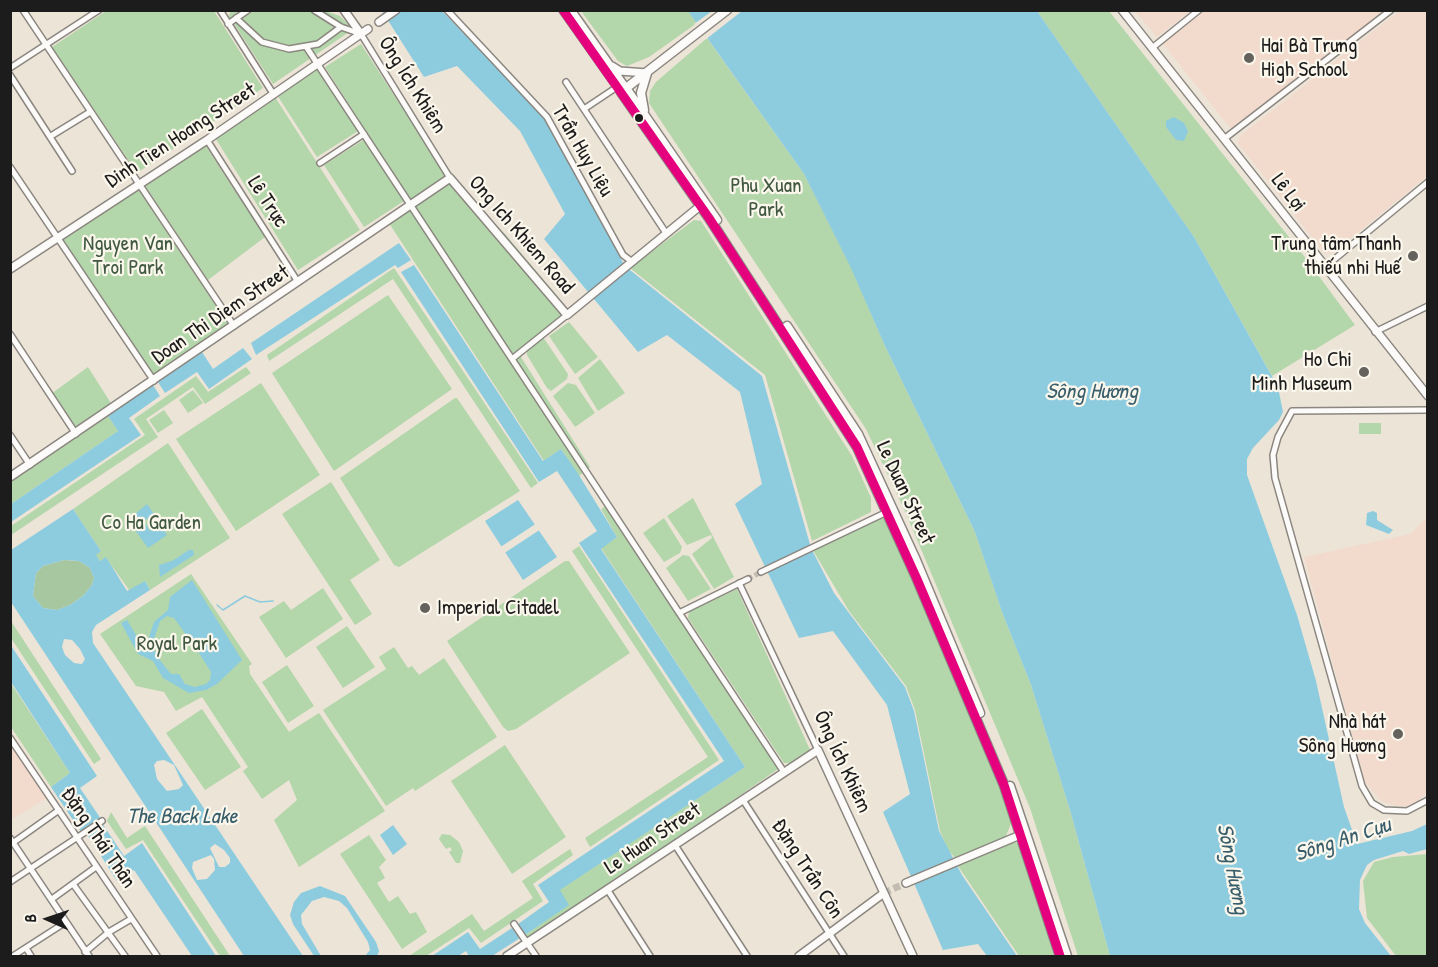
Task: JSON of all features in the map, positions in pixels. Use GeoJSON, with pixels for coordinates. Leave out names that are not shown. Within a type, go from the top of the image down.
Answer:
{"type":"FeatureCollection","features":[{"type":"Feature","properties":{"kind":"main road"},"geometry":{"type":"LineString","coordinates":[[621,89],[647,73],[727,10]]}},
{"type":"Feature","properties":{"kind":"main road"},"geometry":{"type":"LineString","coordinates":[[646,119],[641,93],[647,73]]}},
{"type":"Feature","properties":{"kind":"main road","name":"Le Duan Street"},"geometry":{"type":"LineString","coordinates":[[621,89],[646,119],[850,433],[890,510],[990,737],[1067,957]]}},
{"type":"Feature","properties":{"kind":"main road","name":"Le Duan Street"},"geometry":{"type":"LineString","coordinates":[[621,89],[702,204]]}},
{"type":"Feature","properties":{"kind":"main road","name":"Le Duan Street"},"geometry":{"type":"LineString","coordinates":[[1024,834],[1060,957]]}},
{"type":"Feature","properties":{"kind":"street"},"geometry":{"type":"LineString","coordinates":[[23,10],[234,326]]}},
{"type":"Feature","properties":{"kind":"street"},"geometry":{"type":"LineString","coordinates":[[220,10],[274,95]]}},
{"type":"Feature","properties":{"kind":"street"},"geometry":{"type":"LineString","coordinates":[[228,24],[248,10]]}},
{"type":"Feature","properties":{"kind":"street"},"geometry":{"type":"LineString","coordinates":[[314,10],[340,27],[361,34]]}},
{"type":"Feature","properties":{"kind":"street","name":"Ông Ích Khiêm"},"geometry":{"type":"LineString","coordinates":[[344,10],[450,178]]}},
{"type":"Feature","properties":{"kind":"street"},"geometry":{"type":"LineString","coordinates":[[379,22],[396,10]]}},
{"type":"Feature","properties":{"kind":"street","name":"Trần Huy Liệu"},"geometry":{"type":"LineString","coordinates":[[447,10],[547,117],[629,262]]}},
{"type":"Feature","properties":{"kind":"street"},"geometry":{"type":"LineString","coordinates":[[563,10],[621,89]]}},
{"type":"Feature","properties":{"kind":"street"},"geometry":{"type":"LineString","coordinates":[[571,10],[608,63],[621,89]]}},
{"type":"Feature","properties":{"kind":"street","name":"Lê Lợi"},"geometry":{"type":"LineString","coordinates":[[1122,10],[1428,396]]}},
{"type":"Feature","properties":{"kind":"street"},"geometry":{"type":"LineString","coordinates":[[1152,48],[1199,10]]}},
{"type":"Feature","properties":{"kind":"street"},"geometry":{"type":"LineString","coordinates":[[1224,139],[1392,10]]}},
{"type":"Feature","properties":{"kind":"street"},"geometry":{"type":"LineString","coordinates":[[10,68],[95,11]]}},
{"type":"Feature","properties":{"kind":"street"},"geometry":{"type":"LineString","coordinates":[[236,18],[262,42],[289,49],[307,48],[326,40],[340,27]]}},
{"type":"Feature","properties":{"kind":"street","name":"Dinh Tien Hoang Street"},"geometry":{"type":"LineString","coordinates":[[10,269],[138,183],[207,140],[368,29]]}},
{"type":"Feature","properties":{"kind":"street"},"geometry":{"type":"LineString","coordinates":[[307,48],[784,772]]}},
{"type":"Feature","properties":{"kind":"street"},"geometry":{"type":"LineString","coordinates":[[608,63],[620,71],[647,73]]}},
{"type":"Feature","properties":{"kind":"street"},"geometry":{"type":"LineString","coordinates":[[10,75],[72,171]]}},
{"type":"Feature","properties":{"kind":"street"},"geometry":{"type":"LineString","coordinates":[[566,82],[666,233]]}},
{"type":"Feature","properties":{"kind":"street"},"geometry":{"type":"LineString","coordinates":[[584,109],[621,89]]}},
{"type":"Feature","properties":{"kind":"street"},"geometry":{"type":"LineString","coordinates":[[51,136],[90,112]]}},
{"type":"Feature","properties":{"kind":"street"},"geometry":{"type":"LineString","coordinates":[[320,163],[364,134]]}},
{"type":"Feature","properties":{"kind":"street","name":"Lê Trực"},"geometry":{"type":"LineString","coordinates":[[207,140],[298,282]]}},
{"type":"Feature","properties":{"kind":"street"},"geometry":{"type":"LineString","coordinates":[[11,167],[56,238],[154,381]]}},
{"type":"Feature","properties":{"kind":"street","name":"Doan Thi Diem Street"},"geometry":{"type":"LineString","coordinates":[[10,477],[450,178]]}},
{"type":"Feature","properties":{"kind":"street","name":"Ong Ich Khiem Road"},"geometry":{"type":"LineString","coordinates":[[450,178],[567,315]]}},
{"type":"Feature","properties":{"kind":"street"},"geometry":{"type":"LineString","coordinates":[[1325,267],[1428,182]]}},
{"type":"Feature","properties":{"kind":"street"},"geometry":{"type":"LineString","coordinates":[[512,359],[702,204]]}},
{"type":"Feature","properties":{"kind":"street"},"geometry":{"type":"LineString","coordinates":[[1375,332],[1428,306]]}},
{"type":"Feature","properties":{"kind":"street"},"geometry":{"type":"LineString","coordinates":[[10,334],[75,434]]}},
{"type":"Feature","properties":{"kind":"street"},"geometry":{"type":"LineString","coordinates":[[1428,410],[1292,411],[1274,446],[1275,478],[1362,786],[1372,803],[1384,810],[1407,811],[1428,800]]}},
{"type":"Feature","properties":{"kind":"street"},"geometry":{"type":"LineString","coordinates":[[10,435],[30,465]]}},
{"type":"Feature","properties":{"kind":"street"},"geometry":{"type":"LineString","coordinates":[[761,572],[890,510]]}},
{"type":"Feature","properties":{"kind":"street"},"geometry":{"type":"LineString","coordinates":[[679,613],[748,579]]}},
{"type":"Feature","properties":{"kind":"street","name":"Ông Ích Khiêm"},"geometry":{"type":"LineString","coordinates":[[739,583],[913,957]]}},
{"type":"Feature","properties":{"kind":"street","name":"Đặng Thái Thân"},"geometry":{"type":"LineString","coordinates":[[10,738],[157,957]]}},
{"type":"Feature","properties":{"kind":"street","name":"Le Huan Street"},"geometry":{"type":"LineString","coordinates":[[507,957],[818,750]]}},
{"type":"Feature","properties":{"kind":"street","name":"Đặng Trần Côn"},"geometry":{"type":"LineString","coordinates":[[743,800],[844,957]]}},
{"type":"Feature","properties":{"kind":"street"},"geometry":{"type":"LineString","coordinates":[[59,810],[12,840],[32,867],[87,954],[109,932],[132,919]]}},
{"type":"Feature","properties":{"kind":"street"},"geometry":{"type":"LineString","coordinates":[[10,882],[102,821]]}},
{"type":"Feature","properties":{"kind":"street"},"geometry":{"type":"LineString","coordinates":[[906,883],[1024,834]]}},
{"type":"Feature","properties":{"kind":"street"},"geometry":{"type":"LineString","coordinates":[[675,845],[747,957]]}},
{"type":"Feature","properties":{"kind":"street"},"geometry":{"type":"LineString","coordinates":[[52,899],[96,867]]}},
{"type":"Feature","properties":{"kind":"street"},"geometry":{"type":"LineString","coordinates":[[73,884],[125,957]]}},
{"type":"Feature","properties":{"kind":"street"},"geometry":{"type":"LineString","coordinates":[[608,889],[650,957]]}},
{"type":"Feature","properties":{"kind":"street"},"geometry":{"type":"LineString","coordinates":[[799,957],[884,893]]}},
{"type":"Feature","properties":{"kind":"street"},"geometry":{"type":"LineString","coordinates":[[14,957],[66,922]]}},
{"type":"Feature","properties":{"kind":"street"},"geometry":{"type":"LineString","coordinates":[[514,924],[536,957]]}},
{"type":"Feature","properties":{"kind":"street"},"geometry":{"type":"LineString","coordinates":[[26,948],[31,957]]}},
{"type":"Feature","properties":{"kind":"shaded area","name":"Hai Bà Trưng High School"},"geometry":{"type":"Polygon","coordinates":[[[1206,10],[1383,11],[1231,129],[1163,44],[1206,10]]]}},
{"type":"Feature","properties":{"kind":"shaded area"},"geometry":{"type":"Polygon","coordinates":[[[1135,11],[1190,11],[1157,37],[1135,11]]]}},
{"type":"Feature","properties":{"kind":"shaded area"},"geometry":{"type":"Polygon","coordinates":[[[1399,11],[1427,11],[1427,176],[1333,253],[1325,254],[1238,143],[1240,136],[1399,11]]]}},
{"type":"Feature","properties":{"kind":"shaded area"},"geometry":{"type":"Polygon","coordinates":[[[1427,517],[1427,792],[1418,801],[1407,806],[1398,806],[1381,801],[1365,782],[1304,557],[1411,534],[1427,517]]]}},
{"type":"Feature","properties":{"kind":"shaded area"},"geometry":{"type":"Polygon","coordinates":[[[10,741],[47,798],[14,818],[10,813],[10,741]]]}},
{"type":"Feature","properties":{"kind":"green space"},"geometry":{"type":"Polygon","coordinates":[[[106,11],[214,11],[263,88],[137,173],[52,47],[106,11]]]}},
{"type":"Feature","properties":{"kind":"green space"},"geometry":{"type":"Polygon","coordinates":[[[325,11],[340,16],[349,25],[349,32],[273,84],[229,16],[230,12],[325,11]]]}},
{"type":"Feature","properties":{"kind":"green space"},"geometry":{"type":"Polygon","coordinates":[[[581,11],[688,11],[697,23],[649,57],[627,66],[618,61],[581,11]]]}},
{"type":"Feature","properties":{"kind":"green space"},"geometry":{"type":"Polygon","coordinates":[[[1037,11],[1109,11],[1304,256],[1355,325],[1272,376],[1194,237],[1037,11]]]}},
{"type":"Feature","properties":{"kind":"green space","name":"Phu Xuan Park"},"geometry":{"type":"Polygon","coordinates":[[[707,38],[804,174],[850,265],[885,346],[975,532],[1002,612],[1031,685],[1070,810],[1110,956],[1078,956],[1030,808],[905,511],[866,429],[649,103],[650,91],[656,82],[707,38]]]}},
{"type":"Feature","properties":{"kind":"green space"},"geometry":{"type":"Polygon","coordinates":[[[361,44],[446,176],[410,200],[325,67],[361,44]]]}},
{"type":"Feature","properties":{"kind":"green space"},"geometry":{"type":"Polygon","coordinates":[[[318,69],[358,131],[317,157],[277,95],[318,69]]]}},
{"type":"Feature","properties":{"kind":"green space"},"geometry":{"type":"Polygon","coordinates":[[[275,97],[360,230],[298,270],[214,136],[275,97]]]}},
{"type":"Feature","properties":{"kind":"green space"},"geometry":{"type":"Polygon","coordinates":[[[365,139],[404,201],[364,227],[324,165],[365,139]]]}},
{"type":"Feature","properties":{"kind":"green space"},"geometry":{"type":"Polygon","coordinates":[[[205,145],[265,237],[208,280],[144,184],[205,145]]]}},
{"type":"Feature","properties":{"kind":"green space"},"geometry":{"type":"Polygon","coordinates":[[[451,182],[496,232],[498,227],[506,235],[573,315],[543,337],[568,374],[567,379],[551,391],[547,388],[527,355],[527,351],[542,338],[522,353],[521,357],[590,467],[579,476],[561,449],[544,461],[389,223],[451,182]]]}},
{"type":"Feature","properties":{"kind":"green space","name":"Nguyen Van Troi Park"},"geometry":{"type":"Polygon","coordinates":[[[138,189],[228,324],[154,375],[62,239],[138,189]]]}},
{"type":"Feature","properties":{"kind":"green space"},"geometry":{"type":"Polygon","coordinates":[[[694,220],[701,221],[852,456],[871,498],[871,512],[812,541],[765,375],[630,268],[694,220]]]}},
{"type":"Feature","properties":{"kind":"green space"},"geometry":{"type":"Polygon","coordinates":[[[394,268],[538,483],[531,488],[393,279],[269,361],[267,355],[394,268]]]}},
{"type":"Feature","properties":{"kind":"green space"},"geometry":{"type":"Polygon","coordinates":[[[388,295],[452,389],[334,471],[272,373],[388,295]]]}},
{"type":"Feature","properties":{"kind":"green space"},"geometry":{"type":"Polygon","coordinates":[[[569,322],[598,357],[575,374],[549,336],[569,322]]]}},
{"type":"Feature","properties":{"kind":"green space"},"geometry":{"type":"Polygon","coordinates":[[[600,359],[625,393],[598,411],[578,378],[600,359]]]}},
{"type":"Feature","properties":{"kind":"green space"},"geometry":{"type":"Polygon","coordinates":[[[88,367],[114,408],[78,434],[51,394],[88,367]]]}},
{"type":"Feature","properties":{"kind":"green space"},"geometry":{"type":"Polygon","coordinates":[[[246,367],[251,373],[205,404],[193,387],[146,419],[158,437],[11,535],[11,526],[145,435],[134,419],[196,376],[208,392],[246,367]]]}},
{"type":"Feature","properties":{"kind":"green space"},"geometry":{"type":"Polygon","coordinates":[[[261,383],[320,475],[236,531],[176,439],[261,383]]]}},
{"type":"Feature","properties":{"kind":"green space"},"geometry":{"type":"Polygon","coordinates":[[[568,383],[576,385],[595,413],[575,427],[553,396],[568,383]]]}},
{"type":"Feature","properties":{"kind":"green space"},"geometry":{"type":"Polygon","coordinates":[[[193,390],[203,403],[188,413],[179,400],[193,390]]]}},
{"type":"Feature","properties":{"kind":"green space"},"geometry":{"type":"Polygon","coordinates":[[[455,398],[520,491],[399,567],[394,565],[340,478],[455,398]]]}},
{"type":"Feature","properties":{"kind":"green space"},"geometry":{"type":"Polygon","coordinates":[[[164,410],[173,423],[158,433],[149,420],[164,410]]]}},
{"type":"Feature","properties":{"kind":"green space"},"geometry":{"type":"Polygon","coordinates":[[[108,416],[118,431],[11,504],[11,482],[108,416]]]}},
{"type":"Feature","properties":{"kind":"green space"},"geometry":{"type":"Polygon","coordinates":[[[1359,423],[1381,423],[1381,434],[1359,434],[1359,423]]]}},
{"type":"Feature","properties":{"kind":"green space","name":"Co Ha Garden"},"geometry":{"type":"Polygon","coordinates":[[[168,443],[230,538],[150,590],[145,581],[130,591],[106,558],[100,561],[95,555],[101,551],[73,509],[168,443]]]}},
{"type":"Feature","properties":{"kind":"green space"},"geometry":{"type":"Polygon","coordinates":[[[331,482],[380,560],[350,580],[372,614],[355,625],[282,514],[331,482]]]}},
{"type":"Feature","properties":{"kind":"green space"},"geometry":{"type":"Polygon","coordinates":[[[693,498],[734,577],[714,589],[692,554],[712,538],[711,535],[687,545],[667,516],[693,498]]]}},
{"type":"Feature","properties":{"kind":"green space"},"geometry":{"type":"Polygon","coordinates":[[[608,505],[781,767],[529,941],[525,935],[568,905],[559,890],[745,767],[601,548],[617,537],[601,509],[608,505]]]}},
{"type":"Feature","properties":{"kind":"green space"},"geometry":{"type":"Polygon","coordinates":[[[664,518],[682,547],[680,553],[664,562],[643,533],[664,518]]]}},
{"type":"Feature","properties":{"kind":"green space"},"geometry":{"type":"Polygon","coordinates":[[[882,518],[889,522],[1013,819],[1005,838],[957,860],[948,850],[940,831],[915,710],[906,686],[849,611],[814,552],[814,548],[882,518]]]}},
{"type":"Feature","properties":{"kind":"green space"},"geometry":{"type":"Polygon","coordinates":[[[579,546],[719,760],[590,847],[585,838],[708,757],[572,551],[579,546]]]}},
{"type":"Feature","properties":{"kind":"green space"},"geometry":{"type":"Polygon","coordinates":[[[683,555],[689,556],[711,589],[688,601],[666,568],[683,555]]]}},
{"type":"Feature","properties":{"kind":"green space"},"geometry":{"type":"Polygon","coordinates":[[[64,560],[79,561],[90,568],[94,578],[92,585],[83,596],[70,605],[57,610],[43,608],[33,596],[36,573],[43,566],[64,560]]]}},
{"type":"Feature","properties":{"kind":"green space"},"geometry":{"type":"Polygon","coordinates":[[[565,561],[569,561],[630,653],[516,729],[508,731],[503,727],[447,641],[565,561]]]}},
{"type":"Feature","properties":{"kind":"green space","name":"Royal Park"},"geometry":{"type":"Polygon","coordinates":[[[191,574],[252,664],[249,666],[250,674],[289,732],[319,713],[385,811],[299,867],[274,820],[297,800],[289,780],[262,799],[243,771],[248,767],[202,697],[176,711],[164,692],[136,686],[100,634],[191,574]]]}},
{"type":"Feature","properties":{"kind":"green space"},"geometry":{"type":"Polygon","coordinates":[[[323,588],[343,619],[286,658],[259,617],[284,601],[291,610],[323,588]]]}},
{"type":"Feature","properties":{"kind":"green space"},"geometry":{"type":"Polygon","coordinates":[[[737,589],[811,752],[793,763],[784,763],[688,618],[689,612],[737,589]]]}},
{"type":"Feature","properties":{"kind":"green space"},"geometry":{"type":"Polygon","coordinates":[[[11,621],[101,759],[94,764],[11,638],[11,621]]]}},
{"type":"Feature","properties":{"kind":"green space"},"geometry":{"type":"Polygon","coordinates":[[[347,626],[375,667],[343,688],[316,647],[347,626]]]}},
{"type":"Feature","properties":{"kind":"green space"},"geometry":{"type":"Polygon","coordinates":[[[394,647],[408,668],[412,666],[419,675],[444,658],[497,737],[415,791],[413,788],[386,806],[323,710],[386,669],[379,657],[394,647]]]}},
{"type":"Feature","properties":{"kind":"green space"},"geometry":{"type":"Polygon","coordinates":[[[287,665],[314,706],[288,723],[262,682],[287,665]]]}},
{"type":"Feature","properties":{"kind":"green space"},"geometry":{"type":"Polygon","coordinates":[[[10,682],[70,773],[51,787],[11,727],[10,682]]]}},
{"type":"Feature","properties":{"kind":"green space"},"geometry":{"type":"Polygon","coordinates":[[[202,709],[241,767],[205,790],[166,733],[202,709]]]}},
{"type":"Feature","properties":{"kind":"green space"},"geometry":{"type":"Polygon","coordinates":[[[505,745],[566,837],[512,874],[451,781],[505,745]]]}},
{"type":"Feature","properties":{"kind":"green space"},"geometry":{"type":"Polygon","coordinates":[[[111,812],[127,838],[145,826],[230,956],[220,956],[143,840],[126,849],[107,821],[111,812]]]}},
{"type":"Feature","properties":{"kind":"green space"},"geometry":{"type":"Polygon","coordinates":[[[442,834],[450,835],[459,842],[463,851],[460,863],[456,863],[449,852],[452,850],[450,847],[446,849],[439,839],[442,834]]]}},
{"type":"Feature","properties":{"kind":"green space"},"geometry":{"type":"Polygon","coordinates":[[[369,835],[386,860],[379,867],[385,878],[377,883],[389,902],[398,896],[410,914],[416,912],[427,932],[402,949],[340,854],[369,835]]]}},
{"type":"Feature","properties":{"kind":"green space"},"geometry":{"type":"Polygon","coordinates":[[[1011,842],[1018,843],[1023,850],[1054,956],[1019,956],[958,866],[958,864],[1011,842]]]}},
{"type":"Feature","properties":{"kind":"green space"},"geometry":{"type":"Polygon","coordinates":[[[570,849],[573,855],[533,884],[543,901],[481,943],[469,928],[426,956],[409,956],[472,914],[484,931],[533,898],[522,881],[570,849]]]}},
{"type":"Feature","properties":{"kind":"green space"},"geometry":{"type":"Polygon","coordinates":[[[1427,854],[1427,956],[1396,956],[1367,918],[1363,881],[1374,862],[1393,857],[1427,854]]]}},
{"type":"Feature","properties":{"kind":"water"},"geometry":{"type":"Polygon","coordinates":[[[382,11],[442,11],[542,114],[625,266],[762,376],[811,548],[834,593],[905,687],[914,711],[939,831],[962,875],[1017,956],[987,956],[978,944],[943,950],[883,812],[910,794],[887,705],[833,631],[799,638],[735,504],[762,484],[740,392],[667,335],[638,352],[544,239],[565,214],[520,131],[457,66],[424,77],[382,11]]]}},
{"type":"Feature","properties":{"kind":"water","name":"Sông Hương"},"geometry":{"type":"Polygon","coordinates":[[[688,11],[1037,11],[1194,237],[1278,387],[1283,412],[1279,420],[1253,448],[1247,459],[1247,475],[1297,615],[1316,681],[1344,807],[1357,844],[1412,831],[1427,824],[1427,849],[1409,854],[1403,851],[1374,860],[1367,865],[1360,880],[1359,909],[1365,923],[1391,956],[1110,956],[1070,810],[1031,685],[1002,612],[975,532],[885,346],[850,266],[804,174],[688,11]]]}},
{"type":"Feature","properties":{"kind":"water"},"geometry":{"type":"Polygon","coordinates":[[[1174,117],[1184,123],[1188,131],[1184,141],[1176,140],[1166,127],[1166,121],[1174,117]]]}},
{"type":"Feature","properties":{"kind":"water"},"geometry":{"type":"Polygon","coordinates":[[[399,243],[411,260],[398,268],[395,265],[256,355],[251,343],[399,243]]]}},
{"type":"Feature","properties":{"kind":"water"},"geometry":{"type":"Polygon","coordinates":[[[414,265],[543,461],[561,449],[577,472],[617,537],[601,549],[745,767],[560,890],[569,905],[525,935],[518,924],[549,902],[538,885],[724,761],[579,543],[597,531],[557,471],[539,482],[401,272],[414,265]]]}},
{"type":"Feature","properties":{"kind":"water"},"geometry":{"type":"Polygon","coordinates":[[[243,348],[252,359],[209,389],[197,372],[165,393],[158,382],[202,352],[213,369],[243,348]]]}},
{"type":"Feature","properties":{"kind":"water"},"geometry":{"type":"Polygon","coordinates":[[[153,385],[160,396],[129,418],[141,435],[11,522],[11,504],[118,431],[108,416],[153,385]]]}},
{"type":"Feature","properties":{"kind":"water"},"geometry":{"type":"Polygon","coordinates":[[[518,500],[557,557],[523,580],[485,521],[518,500]]]}},
{"type":"Feature","properties":{"kind":"water"},"geometry":{"type":"Polygon","coordinates":[[[147,504],[154,514],[144,521],[150,531],[160,525],[167,535],[148,548],[128,520],[147,504]]]}},
{"type":"Feature","properties":{"kind":"water","name":"The Back Lake"},"geometry":{"type":"Polygon","coordinates":[[[73,509],[101,551],[96,555],[100,561],[106,557],[127,591],[145,581],[150,590],[96,625],[92,632],[93,643],[303,956],[244,956],[11,602],[11,550],[73,509]],[[64,560],[43,566],[36,573],[33,596],[43,608],[57,610],[70,605],[83,596],[92,585],[94,578],[90,568],[79,561],[64,560]],[[64,639],[62,647],[65,655],[74,663],[82,664],[85,659],[72,640],[64,639]],[[164,760],[157,761],[154,765],[157,779],[167,791],[179,789],[183,785],[174,765],[164,760]],[[215,844],[210,848],[219,867],[225,867],[230,863],[230,858],[215,844]],[[211,855],[193,862],[192,868],[197,880],[207,879],[215,870],[214,859],[211,855]]]}},
{"type":"Feature","properties":{"kind":"water"},"geometry":{"type":"Polygon","coordinates":[[[1373,511],[1377,513],[1377,520],[1393,530],[1389,534],[1366,525],[1367,513],[1373,511]]]}},
{"type":"Feature","properties":{"kind":"water"},"geometry":{"type":"Polygon","coordinates":[[[189,550],[193,550],[194,555],[160,577],[159,565],[172,561],[189,550]]]}},
{"type":"Feature","properties":{"kind":"water"},"geometry":{"type":"Polygon","coordinates":[[[192,580],[242,660],[217,684],[206,690],[189,693],[163,678],[153,661],[138,654],[121,623],[127,620],[142,645],[146,646],[154,622],[168,610],[170,597],[192,580]],[[167,616],[160,621],[153,648],[171,674],[179,674],[185,684],[195,687],[206,684],[210,680],[211,672],[192,642],[194,640],[190,634],[187,636],[174,618],[167,616]]]}},
{"type":"Feature","properties":{"kind":"water"},"geometry":{"type":"Polygon","coordinates":[[[10,644],[97,776],[80,788],[101,819],[81,832],[51,787],[70,773],[11,682],[10,644]]]}},
{"type":"Feature","properties":{"kind":"water"},"geometry":{"type":"Polygon","coordinates":[[[102,823],[124,856],[142,843],[216,956],[192,956],[134,870],[117,881],[87,834],[102,823]]]}},
{"type":"Feature","properties":{"kind":"water"},"geometry":{"type":"Polygon","coordinates":[[[393,825],[407,844],[393,855],[380,835],[393,825]]]}},
{"type":"Feature","properties":{"kind":"water"},"geometry":{"type":"Polygon","coordinates":[[[320,886],[345,896],[376,942],[379,951],[377,956],[365,956],[370,950],[368,942],[347,908],[339,901],[324,897],[312,901],[301,915],[302,924],[321,956],[314,956],[293,924],[290,915],[294,902],[301,893],[320,886]]]}},
{"type":"Feature","properties":{"kind":"water"},"geometry":{"type":"Polygon","coordinates":[[[512,928],[520,938],[492,956],[469,956],[466,951],[458,956],[432,956],[468,932],[480,949],[512,928]]]}},
{"type":"Feature","properties":{"kind":"pier"},"geometry":{"type":"Polygon","coordinates":[[[712,11],[742,11],[705,40],[694,24],[712,11]]]}},
{"type":"Feature","properties":{"kind":"pier"},"geometry":{"type":"Polygon","coordinates":[[[537,523],[541,529],[503,554],[499,548],[537,523]]]}},
{"type":"Feature","properties":{"kind":"waterway"},"geometry":{"type":"LineString","coordinates":[[217,605],[223,610],[245,596],[260,602],[273,601]]}},
{"type":"Feature","properties":{"kind":"tunnel"},"geometry":{"type":"LineString","coordinates":[[748,579],[761,572]]}},
{"type":"Feature","properties":{"kind":"tunnel"},"geometry":{"type":"LineString","coordinates":[[884,893],[906,883]]}},
{"type":"Feature","properties":{"kind":"transit line"},"geometry":{"type":"LineString","coordinates":[[563,10],[709,218],[857,447],[917,579],[1004,785],[1060,956]]}},
{"type":"Feature","properties":{"kind":"place","name":"Hai Bà Trưng High School"},"geometry":{"type":"Point","coordinates":[1249,58]}},
{"type":"Feature","properties":{"kind":"place","name":"Trung tâm Thanh thiếu nhi Huế"},"geometry":{"type":"Point","coordinates":[1413,256]}},
{"type":"Feature","properties":{"kind":"place","name":"Ho Chi Minh Museum"},"geometry":{"type":"Point","coordinates":[1364,372]}},
{"type":"Feature","properties":{"kind":"place","name":"Imperial Citadel"},"geometry":{"type":"Point","coordinates":[425,608]}},
{"type":"Feature","properties":{"kind":"place","name":"Nhà hát Sông Hương"},"geometry":{"type":"Point","coordinates":[1398,734]}},
{"type":"Feature","properties":{"kind":"water label","name":"Sông An Cựu"},"geometry":{"type":"Point","coordinates":[1343,840]}}]}
